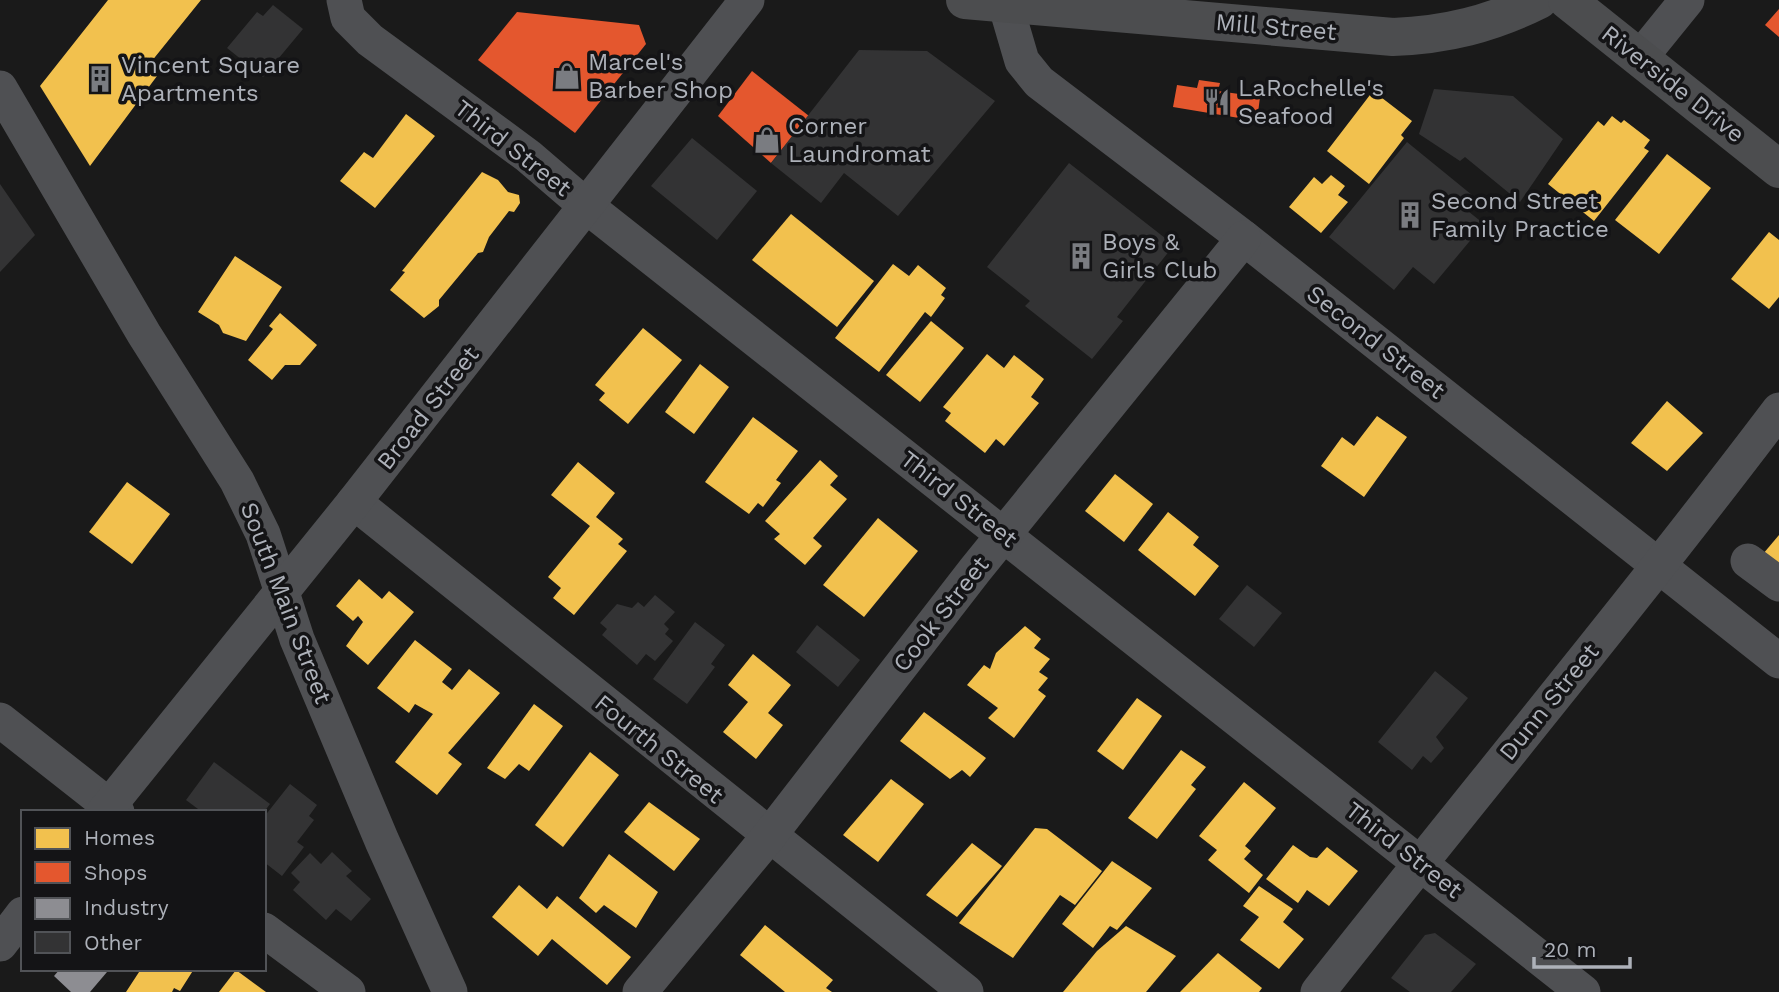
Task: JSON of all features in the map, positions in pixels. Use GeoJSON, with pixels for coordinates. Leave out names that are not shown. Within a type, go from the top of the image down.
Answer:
{"type":"FeatureCollection","features":[{"type":"Feature","properties":{"kind":"main road","name":"Mill Street"},"geometry":{"type":"LineString","coordinates":[[965,0],[1393,37],[1436,36],[1474,27],[1539,0]]}},
{"type":"Feature","properties":{"kind":"main road","name":"Riverside Drive"},"geometry":{"type":"LineString","coordinates":[[1567,0],[1779,169]]}},
{"type":"Feature","properties":{"kind":"street","name":"Third Street"},"geometry":{"type":"LineString","coordinates":[[344,0],[348,18],[370,40],[528,156],[585,205],[1583,992]]}},
{"type":"Feature","properties":{"kind":"street","name":"Broad Street"},"geometry":{"type":"LineString","coordinates":[[110,810],[747,0]]}},
{"type":"Feature","properties":{"kind":"street"},"geometry":{"type":"LineString","coordinates":[[1640,58],[1687,0]]}},
{"type":"Feature","properties":{"kind":"street","name":"Second Street"},"geometry":{"type":"LineString","coordinates":[[1005,3],[1022,61],[1039,82],[1244,238],[1779,661]]}},
{"type":"Feature","properties":{"kind":"street","name":"South Main Street"},"geometry":{"type":"LineString","coordinates":[[0,88],[144,334],[237,481],[263,534],[297,639],[360,790],[450,992]]}},
{"type":"Feature","properties":{"kind":"street","name":"Cook Street"},"geometry":{"type":"LineString","coordinates":[[640,992],[769,836],[1004,535],[1244,238]]}},
{"type":"Feature","properties":{"kind":"street","name":"Dunn Street"},"geometry":{"type":"LineString","coordinates":[[1318,992],[1661,566],[1779,410]]}},
{"type":"Feature","properties":{"kind":"street","name":"Fourth Street"},"geometry":{"type":"LineString","coordinates":[[354,502],[966,992]]}},
{"type":"Feature","properties":{"kind":"street"},"geometry":{"type":"LineString","coordinates":[[1748,561],[1779,584]]}},
{"type":"Feature","properties":{"kind":"street"},"geometry":{"type":"LineString","coordinates":[[0,720],[110,810]]}},
{"type":"Feature","properties":{"kind":"street"},"geometry":{"type":"LineString","coordinates":[[0,944],[21,917]]}},
{"type":"Feature","properties":{"kind":"street"},"geometry":{"type":"LineString","coordinates":[[266,931],[348,992]]}},
{"type":"Feature","properties":{"kind":"building: Homes","name":"Vincent Square Apartments"},"geometry":{"type":"Polygon","coordinates":[[[108,0],[201,0],[151,62],[160,72],[90,166],[40,86],[108,0]]]}},
{"type":"Feature","properties":{"kind":"building: Homes"},"geometry":{"type":"Polygon","coordinates":[[[1373,91],[1412,121],[1401,135],[1404,138],[1369,184],[1327,151],[1373,91]]]}},
{"type":"Feature","properties":{"kind":"building: Homes"},"geometry":{"type":"Polygon","coordinates":[[[406,114],[435,136],[375,208],[340,181],[364,152],[373,158],[406,114]]]}},
{"type":"Feature","properties":{"kind":"building: Homes"},"geometry":{"type":"Polygon","coordinates":[[[1612,116],[1621,123],[1624,120],[1650,140],[1644,148],[1649,151],[1594,221],[1548,184],[1598,121],[1604,126],[1612,116]]]}},
{"type":"Feature","properties":{"kind":"building: Homes"},"geometry":{"type":"Polygon","coordinates":[[[1667,154],[1711,188],[1659,254],[1615,220],[1667,154]]]}},
{"type":"Feature","properties":{"kind":"building: Homes"},"geometry":{"type":"Polygon","coordinates":[[[482,172],[498,180],[508,192],[519,195],[520,203],[514,212],[509,211],[489,237],[483,252],[478,253],[439,300],[439,306],[424,318],[390,290],[405,272],[402,271],[482,172]]]}},
{"type":"Feature","properties":{"kind":"building: Homes"},"geometry":{"type":"Polygon","coordinates":[[[1331,175],[1345,186],[1338,195],[1348,202],[1321,233],[1289,207],[1314,177],[1322,184],[1331,175]]]}},
{"type":"Feature","properties":{"kind":"building: Homes"},"geometry":{"type":"Polygon","coordinates":[[[791,214],[874,281],[837,327],[752,260],[791,214]]]}},
{"type":"Feature","properties":{"kind":"building: Homes"},"geometry":{"type":"Polygon","coordinates":[[[1769,232],[1779,240],[1779,297],[1769,309],[1731,279],[1769,232]]]}},
{"type":"Feature","properties":{"kind":"building: Homes"},"geometry":{"type":"Polygon","coordinates":[[[235,256],[282,287],[246,341],[223,333],[219,325],[198,312],[235,256]]]}},
{"type":"Feature","properties":{"kind":"building: Homes"},"geometry":{"type":"Polygon","coordinates":[[[893,264],[909,276],[918,265],[946,288],[941,295],[945,298],[931,317],[925,312],[879,372],[835,338],[893,264]]]}},
{"type":"Feature","properties":{"kind":"building: Homes"},"geometry":{"type":"Polygon","coordinates":[[[280,313],[317,345],[300,365],[285,365],[272,380],[248,360],[273,329],[269,326],[280,313]]]}},
{"type":"Feature","properties":{"kind":"building: Homes"},"geometry":{"type":"Polygon","coordinates":[[[931,321],[964,348],[920,402],[886,375],[931,321]]]}},
{"type":"Feature","properties":{"kind":"building: Homes"},"geometry":{"type":"Polygon","coordinates":[[[643,328],[682,360],[628,424],[599,400],[605,393],[595,385],[643,328]]]}},
{"type":"Feature","properties":{"kind":"building: Homes"},"geometry":{"type":"Polygon","coordinates":[[[987,354],[1004,368],[1014,355],[1044,379],[1031,397],[1039,403],[1004,446],[996,439],[985,453],[945,421],[951,413],[943,407],[987,354]]]}},
{"type":"Feature","properties":{"kind":"building: Homes"},"geometry":{"type":"Polygon","coordinates":[[[700,364],[729,387],[694,434],[665,412],[700,364]]]}},
{"type":"Feature","properties":{"kind":"building: Homes"},"geometry":{"type":"Polygon","coordinates":[[[1667,401],[1703,433],[1667,471],[1631,443],[1667,401]]]}},
{"type":"Feature","properties":{"kind":"building: Homes"},"geometry":{"type":"Polygon","coordinates":[[[1377,416],[1407,437],[1364,497],[1321,466],[1342,437],[1354,446],[1377,416]]]}},
{"type":"Feature","properties":{"kind":"building: Homes"},"geometry":{"type":"Polygon","coordinates":[[[753,417],[798,451],[776,480],[781,483],[763,507],[758,503],[749,514],[705,482],[753,417]]]}},
{"type":"Feature","properties":{"kind":"building: Homes"},"geometry":{"type":"Polygon","coordinates":[[[820,460],[838,476],[830,485],[847,499],[813,538],[822,546],[805,565],[774,539],[780,534],[765,521],[820,460]]]}},
{"type":"Feature","properties":{"kind":"building: Homes"},"geometry":{"type":"Polygon","coordinates":[[[578,462],[615,493],[596,517],[623,539],[618,544],[627,551],[574,615],[553,598],[561,588],[548,577],[590,526],[551,495],[578,462]]]}},
{"type":"Feature","properties":{"kind":"building: Homes"},"geometry":{"type":"Polygon","coordinates":[[[1115,474],[1153,504],[1124,542],[1085,511],[1115,474]]]}},
{"type":"Feature","properties":{"kind":"building: Homes"},"geometry":{"type":"Polygon","coordinates":[[[127,482],[170,514],[132,564],[89,532],[127,482]]]}},
{"type":"Feature","properties":{"kind":"building: Homes"},"geometry":{"type":"Polygon","coordinates":[[[1168,512],[1199,537],[1193,545],[1219,566],[1195,596],[1138,550],[1168,512]]]}},
{"type":"Feature","properties":{"kind":"building: Homes"},"geometry":{"type":"Polygon","coordinates":[[[878,518],[918,551],[864,617],[823,585],[878,518]]]}},
{"type":"Feature","properties":{"kind":"building: Homes"},"geometry":{"type":"Polygon","coordinates":[[[1779,535],[1779,567],[1763,554],[1779,535]]]}},
{"type":"Feature","properties":{"kind":"building: Homes"},"geometry":{"type":"Polygon","coordinates":[[[359,579],[382,599],[389,591],[414,612],[368,665],[346,646],[363,622],[358,616],[353,621],[336,606],[359,579]]]}},
{"type":"Feature","properties":{"kind":"building: Homes"},"geometry":{"type":"Polygon","coordinates":[[[1025,626],[1041,639],[1034,648],[1050,659],[1039,672],[1048,678],[1038,690],[1046,696],[1014,738],[988,718],[998,708],[967,685],[984,665],[990,669],[996,653],[1025,626]]]}},
{"type":"Feature","properties":{"kind":"building: Homes"},"geometry":{"type":"Polygon","coordinates":[[[415,640],[452,669],[442,682],[452,690],[469,669],[500,693],[448,753],[462,764],[437,795],[395,762],[433,714],[415,704],[409,713],[377,688],[415,640]]]}},
{"type":"Feature","properties":{"kind":"building: Homes"},"geometry":{"type":"Polygon","coordinates":[[[753,654],[791,685],[768,713],[783,725],[756,759],[723,732],[748,702],[728,685],[753,654]]]}},
{"type":"Feature","properties":{"kind":"building: Homes"},"geometry":{"type":"Polygon","coordinates":[[[1137,698],[1162,716],[1123,770],[1097,751],[1137,698]]]}},
{"type":"Feature","properties":{"kind":"building: Homes"},"geometry":{"type":"Polygon","coordinates":[[[534,704],[563,726],[529,771],[519,764],[505,779],[487,768],[534,704]]]}},
{"type":"Feature","properties":{"kind":"building: Homes"},"geometry":{"type":"Polygon","coordinates":[[[924,712],[986,758],[970,777],[962,770],[950,779],[900,741],[924,712]]]}},
{"type":"Feature","properties":{"kind":"building: Homes"},"geometry":{"type":"Polygon","coordinates":[[[1181,750],[1206,767],[1191,785],[1196,789],[1157,839],[1128,818],[1181,750]]]}},
{"type":"Feature","properties":{"kind":"building: Homes"},"geometry":{"type":"Polygon","coordinates":[[[590,752],[619,775],[563,847],[535,825],[590,752]]]}},
{"type":"Feature","properties":{"kind":"building: Homes"},"geometry":{"type":"Polygon","coordinates":[[[891,779],[924,804],[878,862],[843,835],[891,779]]]}},
{"type":"Feature","properties":{"kind":"building: Homes"},"geometry":{"type":"Polygon","coordinates":[[[1244,782],[1276,808],[1245,846],[1251,851],[1244,859],[1263,875],[1249,893],[1208,860],[1217,850],[1199,836],[1244,782]]]}},
{"type":"Feature","properties":{"kind":"building: Homes"},"geometry":{"type":"Polygon","coordinates":[[[649,802],[700,839],[674,871],[624,832],[649,802]]]}},
{"type":"Feature","properties":{"kind":"building: Homes"},"geometry":{"type":"Polygon","coordinates":[[[1035,828],[1047,829],[1102,871],[1075,905],[1060,895],[1013,958],[959,923],[1035,828]]]}},
{"type":"Feature","properties":{"kind":"building: Homes"},"geometry":{"type":"Polygon","coordinates":[[[972,843],[1002,866],[957,917],[926,895],[972,843]]]}},
{"type":"Feature","properties":{"kind":"building: Homes"},"geometry":{"type":"Polygon","coordinates":[[[1293,845],[1310,857],[1317,858],[1327,847],[1358,871],[1329,906],[1307,890],[1298,903],[1266,879],[1293,845]]]}},
{"type":"Feature","properties":{"kind":"building: Homes"},"geometry":{"type":"Polygon","coordinates":[[[609,854],[658,892],[636,928],[604,905],[596,913],[579,898],[609,854]]]}},
{"type":"Feature","properties":{"kind":"building: Homes"},"geometry":{"type":"Polygon","coordinates":[[[1112,861],[1152,888],[1117,930],[1110,926],[1093,948],[1062,924],[1112,861]]]}},
{"type":"Feature","properties":{"kind":"building: Homes"},"geometry":{"type":"Polygon","coordinates":[[[519,885],[547,909],[557,896],[631,957],[607,985],[552,939],[538,956],[492,917],[519,885]]]}},
{"type":"Feature","properties":{"kind":"building: Homes"},"geometry":{"type":"Polygon","coordinates":[[[1259,886],[1293,909],[1283,922],[1304,939],[1279,969],[1240,940],[1259,917],[1243,906],[1259,886]]]}},
{"type":"Feature","properties":{"kind":"building: Homes"},"geometry":{"type":"Polygon","coordinates":[[[765,925],[833,980],[826,988],[832,992],[785,992],[740,955],[765,925]]]}},
{"type":"Feature","properties":{"kind":"building: Homes"},"geometry":{"type":"Polygon","coordinates":[[[1126,926],[1176,956],[1146,992],[1063,992],[1097,951],[1126,926]]]}},
{"type":"Feature","properties":{"kind":"building: Homes"},"geometry":{"type":"Polygon","coordinates":[[[1218,953],[1262,988],[1259,992],[1180,992],[1218,953]]]}},
{"type":"Feature","properties":{"kind":"building: Homes"},"geometry":{"type":"Polygon","coordinates":[[[140,971],[193,971],[180,991],[174,988],[172,992],[126,992],[140,971]]]}},
{"type":"Feature","properties":{"kind":"building: Homes"},"geometry":{"type":"Polygon","coordinates":[[[237,971],[266,992],[219,992],[237,971]]]}},
{"type":"Feature","properties":{"kind":"building: Shops"},"geometry":{"type":"Polygon","coordinates":[[[1779,9],[1779,37],[1765,25],[1779,9]]]}},
{"type":"Feature","properties":{"kind":"building: Shops"},"geometry":{"type":"Polygon","coordinates":[[[517,12],[639,25],[646,44],[575,133],[478,60],[517,12]]]}},
{"type":"Feature","properties":{"kind":"building: Shops","name":"Corner Laundromat"},"geometry":{"type":"Polygon","coordinates":[[[752,71],[809,116],[771,163],[718,116],[752,71]]]}},
{"type":"Feature","properties":{"kind":"building: Shops","name":"LaRochelle's Seafood"},"geometry":{"type":"Polygon","coordinates":[[[1199,80],[1220,83],[1218,91],[1260,97],[1257,121],[1173,107],[1177,85],[1197,88],[1199,80]]]}},
{"type":"Feature","properties":{"kind":"building: Industry"},"geometry":{"type":"Polygon","coordinates":[[[58,971],[107,972],[90,992],[71,992],[54,976],[58,971]]]}},
{"type":"Feature","properties":{"kind":"building: Other"},"geometry":{"type":"Polygon","coordinates":[[[273,5],[303,29],[263,77],[227,48],[257,12],[263,16],[273,5]]]}},
{"type":"Feature","properties":{"kind":"building: Other"},"geometry":{"type":"Polygon","coordinates":[[[859,50],[927,51],[995,101],[898,216],[844,173],[821,203],[771,163],[859,50]]]}},
{"type":"Feature","properties":{"kind":"building: Other"},"geometry":{"type":"Polygon","coordinates":[[[1434,89],[1513,96],[1563,139],[1520,202],[1465,157],[1460,161],[1419,134],[1434,89]]]}},
{"type":"Feature","properties":{"kind":"building: Other"},"geometry":{"type":"Polygon","coordinates":[[[692,138],[757,191],[717,240],[651,186],[692,138]]]}},
{"type":"Feature","properties":{"kind":"building: Other","name":"Second Street Family Practice"},"geometry":{"type":"Polygon","coordinates":[[[1407,142],[1472,195],[1463,207],[1484,224],[1434,284],[1413,267],[1394,290],[1329,237],[1407,142]]]}},
{"type":"Feature","properties":{"kind":"building: Other","name":"Boys & Girls Club"},"geometry":{"type":"Polygon","coordinates":[[[1069,163],[1174,245],[1117,317],[1123,321],[1092,359],[1025,306],[1030,301],[987,267],[1069,163]]]}},
{"type":"Feature","properties":{"kind":"building: Other"},"geometry":{"type":"Polygon","coordinates":[[[0,184],[35,235],[0,272],[0,184]]]}},
{"type":"Feature","properties":{"kind":"building: Other"},"geometry":{"type":"Polygon","coordinates":[[[1247,585],[1282,613],[1254,647],[1219,619],[1247,585]]]}},
{"type":"Feature","properties":{"kind":"building: Other"},"geometry":{"type":"Polygon","coordinates":[[[655,595],[675,612],[664,624],[669,629],[665,634],[673,641],[655,661],[646,654],[637,665],[602,635],[607,629],[600,623],[617,604],[632,608],[638,602],[644,607],[655,595]]]}},
{"type":"Feature","properties":{"kind":"building: Other"},"geometry":{"type":"Polygon","coordinates":[[[695,622],[725,645],[711,664],[715,667],[687,704],[653,679],[695,622]]]}},
{"type":"Feature","properties":{"kind":"building: Other"},"geometry":{"type":"Polygon","coordinates":[[[817,625],[860,660],[838,687],[796,652],[817,625]]]}},
{"type":"Feature","properties":{"kind":"building: Other"},"geometry":{"type":"Polygon","coordinates":[[[1435,671],[1468,698],[1436,737],[1444,748],[1431,763],[1423,756],[1412,770],[1378,742],[1435,671]]]}},
{"type":"Feature","properties":{"kind":"building: Other"},"geometry":{"type":"Polygon","coordinates":[[[214,762],[270,804],[266,810],[199,810],[186,800],[214,762]]]}},
{"type":"Feature","properties":{"kind":"building: Other"},"geometry":{"type":"Polygon","coordinates":[[[290,784],[317,805],[309,816],[314,820],[297,842],[304,847],[282,876],[266,864],[266,814],[290,784]]]}},
{"type":"Feature","properties":{"kind":"building: Other"},"geometry":{"type":"Polygon","coordinates":[[[332,852],[352,871],[346,876],[371,899],[351,921],[336,909],[326,920],[293,890],[300,882],[291,873],[310,853],[321,864],[332,852]]]}},
{"type":"Feature","properties":{"kind":"building: Other"},"geometry":{"type":"Polygon","coordinates":[[[1435,933],[1476,964],[1451,992],[1410,992],[1391,978],[1425,935],[1435,933]]]}},
{"type":"Feature","properties":{"kind":"place","name":"Marcel's Barber Shop"},"geometry":{"type":"Point","coordinates":[567,76]}},
{"type":"Feature","properties":{"kind":"place","name":"Vincent Square Apartments"},"geometry":{"type":"Point","coordinates":[100,79]}},
{"type":"Feature","properties":{"kind":"place","name":"LaRochelle's Seafood"},"geometry":{"type":"Point","coordinates":[1217,102]}},
{"type":"Feature","properties":{"kind":"place","name":"Corner Laundromat"},"geometry":{"type":"Point","coordinates":[767,140]}},
{"type":"Feature","properties":{"kind":"place","name":"Second Street Family Practice"},"geometry":{"type":"Point","coordinates":[1410,215]}},
{"type":"Feature","properties":{"kind":"place","name":"Boys & Girls Club"},"geometry":{"type":"Point","coordinates":[1081,256]}}]}
